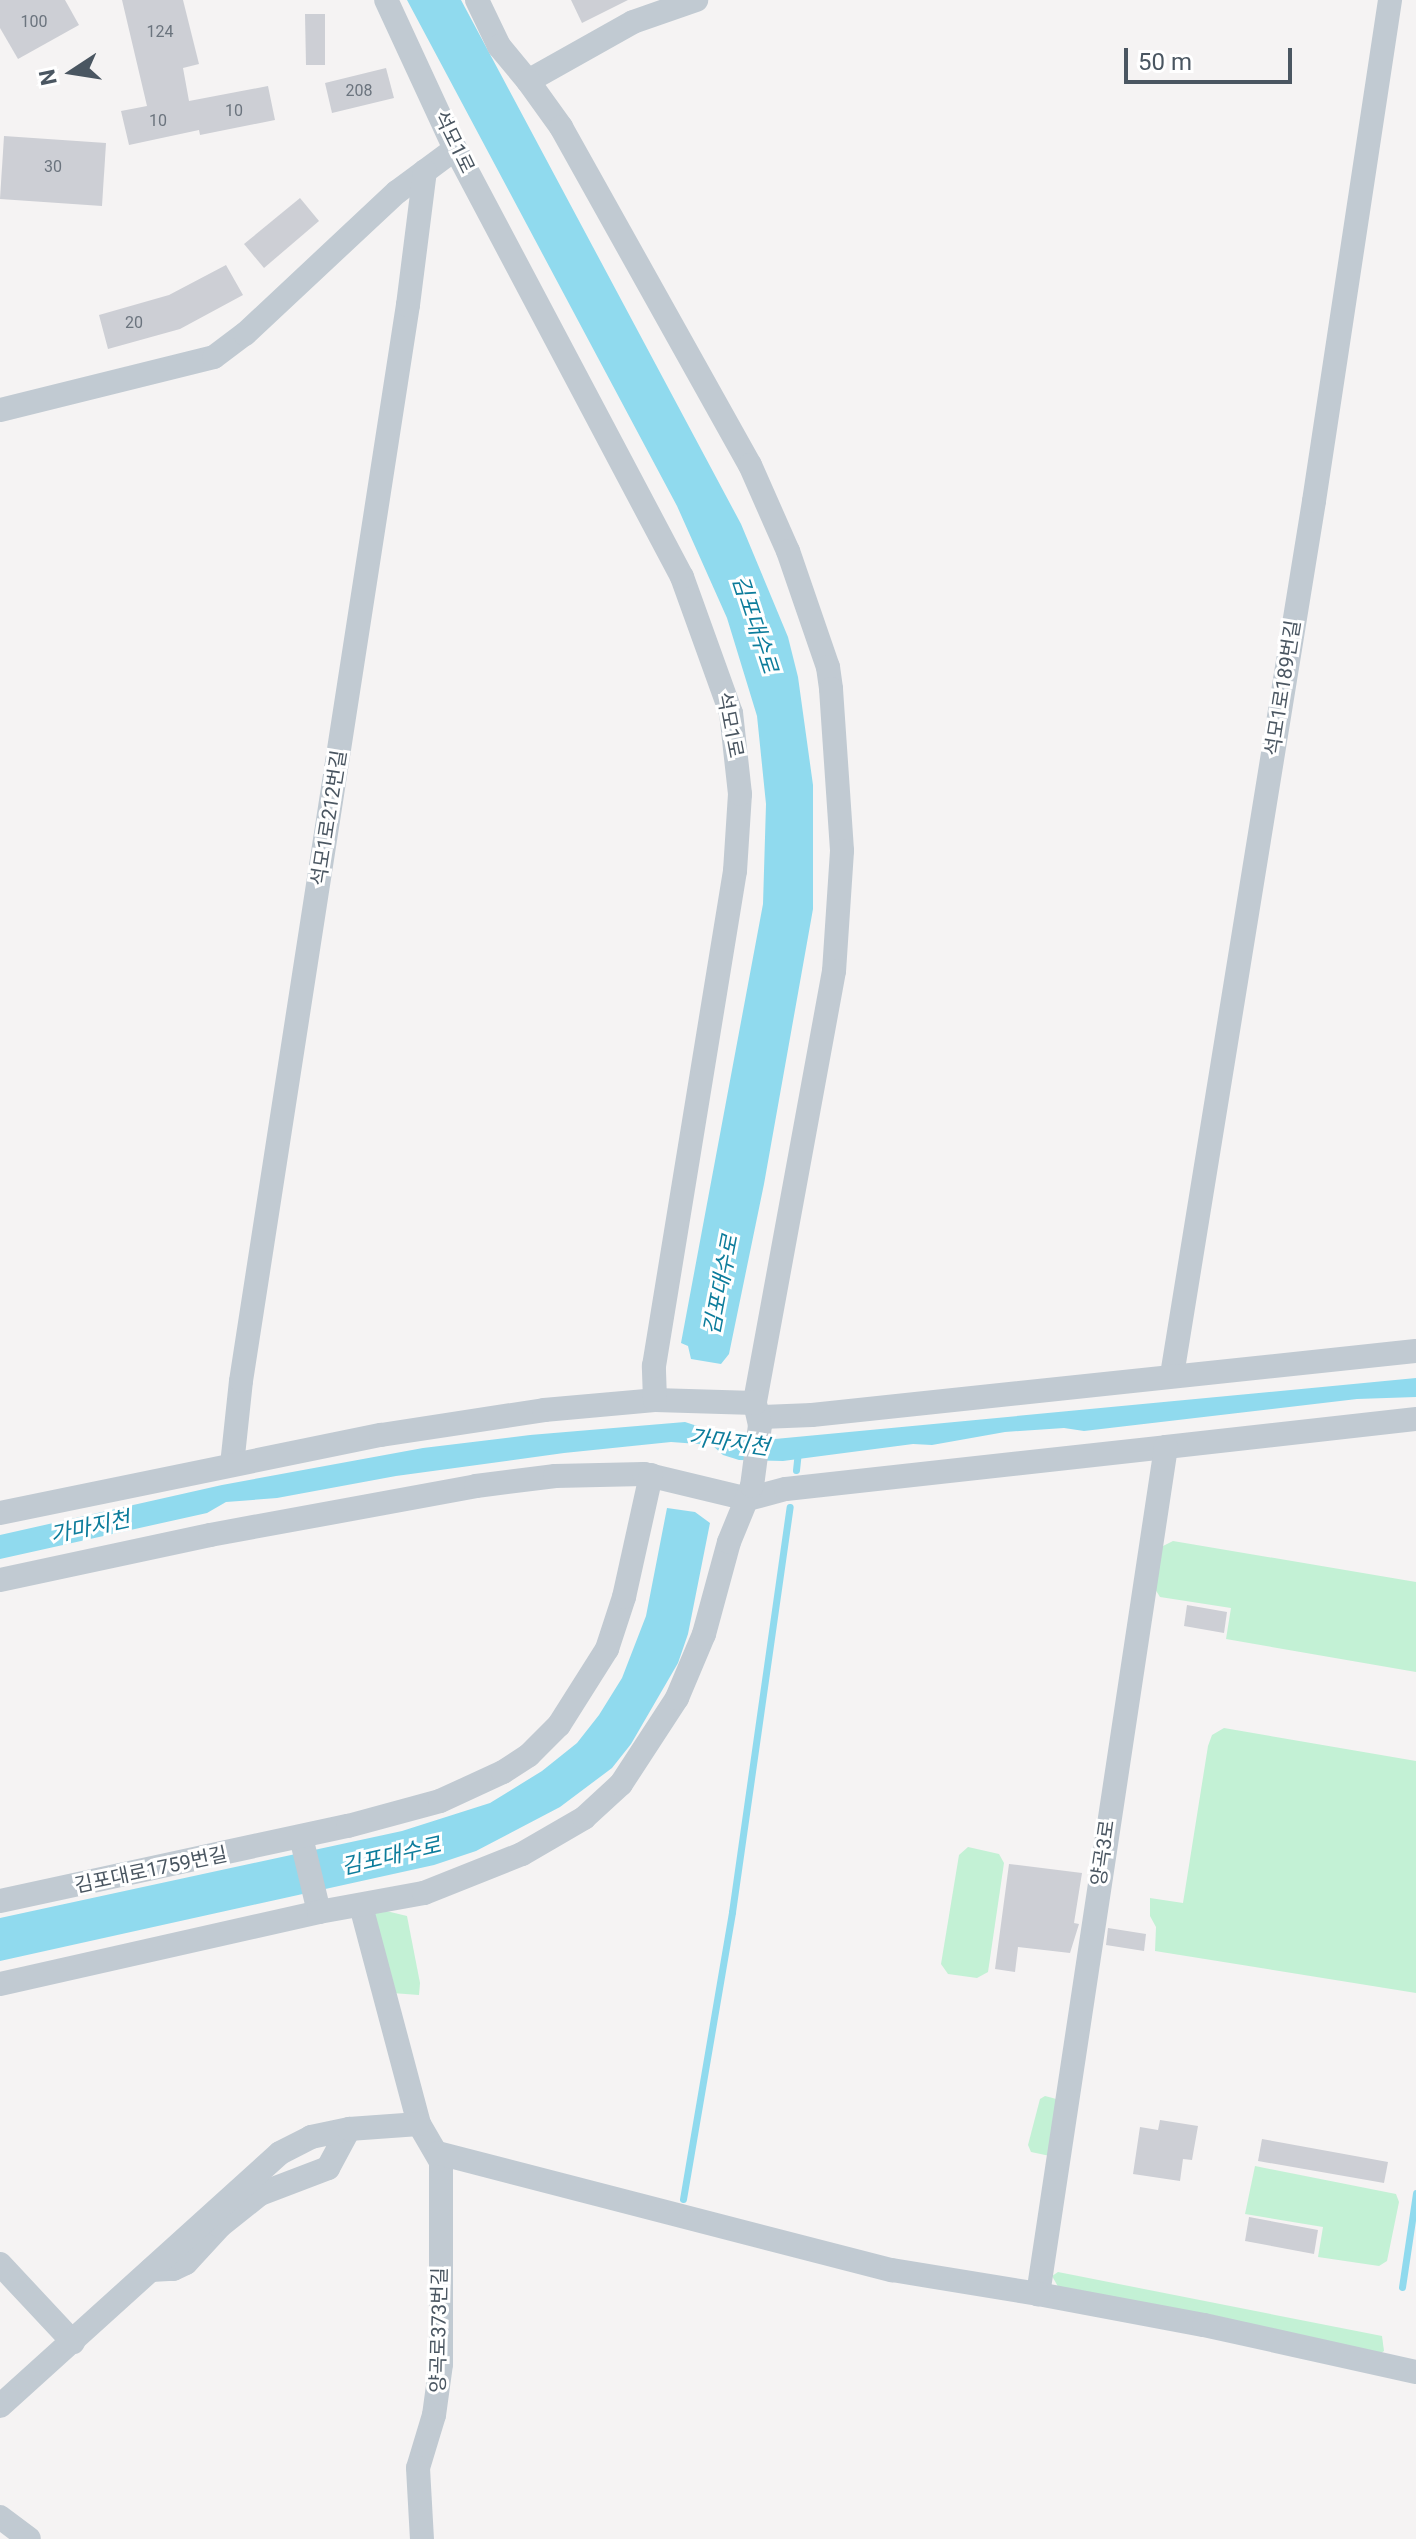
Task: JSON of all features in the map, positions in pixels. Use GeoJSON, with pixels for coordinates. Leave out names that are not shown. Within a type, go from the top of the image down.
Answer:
{"type":"FeatureCollection","features":[{"type":"Feature","properties":{"kind":"lane","name":"석모1로"},"geometry":{"type":"LineString","coordinates":[[386,0],[455,149],[682,577],[715,662],[737,745],[740,794],[735,871],[655,1344],[655,1400]]}},
{"type":"Feature","properties":{"kind":"lane"},"geometry":{"type":"LineString","coordinates":[[0,1984],[318,1908],[361,1906],[424,1893],[522,1854],[584,1818],[612,1794],[645,1751],[693,1666],[729,1542],[750,1492],[758,1415],[834,971],[842,851],[830,678],[788,551],[750,465],[561,127],[499,46],[477,0]]}},
{"type":"Feature","properties":{"kind":"lane"},"geometry":{"type":"LineString","coordinates":[[528,81],[642,18],[696,0]]}},
{"type":"Feature","properties":{"kind":"lane","name":"석모1로189번길"},"geometry":{"type":"LineString","coordinates":[[1172,1375],[1314,501],[1390,0]]}},
{"type":"Feature","properties":{"kind":"lane"},"geometry":{"type":"LineString","coordinates":[[0,410],[194,365],[214,357],[245,334],[356,229],[455,149]]}},
{"type":"Feature","properties":{"kind":"lane","name":"석모1로212번길"},"geometry":{"type":"LineString","coordinates":[[232,1465],[241,1381],[408,305],[425,171]]}},
{"type":"Feature","properties":{"kind":"lane"},"geometry":{"type":"LineString","coordinates":[[0,1513],[483,1418],[655,1400],[758,1415],[812,1415],[1416,1351]]}},
{"type":"Feature","properties":{"kind":"lane"},"geometry":{"type":"LineString","coordinates":[[0,1580],[210,1535],[476,1486],[555,1476],[606,1472],[651,1475],[750,1492],[1416,1419]]}},
{"type":"Feature","properties":{"kind":"lane","name":"양곡3로"},"geometry":{"type":"LineString","coordinates":[[1038,2294],[1166,1447]]}},
{"type":"Feature","properties":{"kind":"lane","name":"김포대로1759번길"},"geometry":{"type":"LineString","coordinates":[[0,1901],[302,1842],[462,1793],[503,1772],[546,1739],[576,1701],[607,1649],[624,1597],[651,1475]]}},
{"type":"Feature","properties":{"kind":"lane"},"geometry":{"type":"LineString","coordinates":[[302,1842],[318,1908]]}},
{"type":"Feature","properties":{"kind":"lane"},"geometry":{"type":"LineString","coordinates":[[361,1906],[419,2124],[438,2153],[892,2270],[1204,2325],[1416,2372]]}},
{"type":"Feature","properties":{"kind":"lane"},"geometry":{"type":"LineString","coordinates":[[0,2406],[280,2153],[311,2137],[349,2129],[419,2124]]}},
{"type":"Feature","properties":{"kind":"lane"},"geometry":{"type":"LineString","coordinates":[[151,2270],[173,2269],[186,2263],[220,2226],[260,2194],[328,2168],[349,2129]]}},
{"type":"Feature","properties":{"kind":"lane","name":"양곡로373번길"},"geometry":{"type":"LineString","coordinates":[[422,2539],[418,2468],[434,2415],[441,2364],[438,2153]]}},
{"type":"Feature","properties":{"kind":"lane"},"geometry":{"type":"LineString","coordinates":[[0,2264],[73,2342]]}},
{"type":"Feature","properties":{"kind":"lane"},"geometry":{"type":"LineString","coordinates":[[0,2517],[29,2539]]}},
{"type":"Feature","properties":{"kind":"green space"},"geometry":{"type":"Polygon","coordinates":[[[1173,1541],[1416,1582],[1416,1672],[1226,1639],[1231,1608],[1160,1597],[1155,1589],[1161,1547],[1173,1541]]]}},
{"type":"Feature","properties":{"kind":"green space"},"geometry":{"type":"Polygon","coordinates":[[[1224,1728],[1416,1761],[1416,1993],[1155,1951],[1156,1927],[1150,1916],[1150,1898],[1183,1903],[1208,1746],[1212,1735],[1224,1728]]]}},
{"type":"Feature","properties":{"kind":"green space"},"geometry":{"type":"Polygon","coordinates":[[[968,1847],[999,1854],[1004,1863],[988,1972],[977,1978],[948,1974],[941,1964],[959,1855],[968,1847]]]}},
{"type":"Feature","properties":{"kind":"green space"},"geometry":{"type":"Polygon","coordinates":[[[378,1909],[407,1916],[420,1983],[419,1995],[392,1993],[371,1916],[378,1909]]]}},
{"type":"Feature","properties":{"kind":"green space"},"geometry":{"type":"Polygon","coordinates":[[[1045,2096],[1060,2100],[1050,2156],[1031,2152],[1028,2145],[1040,2099],[1045,2096]]]}},
{"type":"Feature","properties":{"kind":"green space"},"geometry":{"type":"Polygon","coordinates":[[[1255,2166],[1396,2194],[1399,2202],[1387,2261],[1379,2266],[1318,2257],[1323,2227],[1245,2214],[1255,2166]]]}},
{"type":"Feature","properties":{"kind":"green space"},"geometry":{"type":"Polygon","coordinates":[[[1058,2272],[1382,2336],[1384,2351],[1378,2355],[1060,2290],[1052,2276],[1058,2272]]]}},
{"type":"Feature","properties":{"kind":"water","name":"김포대수로"},"geometry":{"type":"Polygon","coordinates":[[[407,0],[461,0],[741,524],[788,637],[798,677],[813,785],[813,909],[764,1184],[729,1354],[721,1364],[691,1359],[688,1346],[681,1343],[763,904],[766,804],[757,716],[727,618],[677,506],[407,0]]]}},
{"type":"Feature","properties":{"kind":"water","name":"가마지천"},"geometry":{"type":"Polygon","coordinates":[[[1416,1378],[1416,1397],[1357,1399],[1084,1431],[1064,1428],[1005,1432],[932,1445],[913,1444],[783,1461],[739,1460],[723,1455],[712,1445],[671,1442],[564,1453],[396,1476],[277,1498],[226,1502],[207,1513],[0,1559],[0,1535],[222,1485],[423,1448],[685,1422],[737,1439],[775,1439],[1416,1378]]]}},
{"type":"Feature","properties":{"kind":"water","name":"김포대수로"},"geometry":{"type":"Polygon","coordinates":[[[667,1508],[695,1512],[710,1523],[688,1634],[678,1663],[631,1744],[612,1768],[560,1807],[476,1851],[434,1865],[0,1961],[0,1918],[402,1831],[490,1803],[542,1771],[577,1743],[622,1678],[646,1616],[667,1508]]]}},
{"type":"Feature","properties":{"kind":"building"},"geometry":{"type":"Polygon","coordinates":[[[0,0],[65,0],[79,25],[18,59],[0,28],[0,0]]]}},
{"type":"Feature","properties":{"kind":"building"},"geometry":{"type":"Polygon","coordinates":[[[122,0],[183,0],[199,64],[183,68],[189,101],[268,86],[275,120],[200,135],[199,130],[129,145],[121,111],[147,106],[122,0]]]}},
{"type":"Feature","properties":{"kind":"building"},"geometry":{"type":"Polygon","coordinates":[[[571,0],[628,0],[582,23],[571,0]]]}},
{"type":"Feature","properties":{"kind":"building"},"geometry":{"type":"Polygon","coordinates":[[[305,14],[325,14],[325,65],[306,65],[305,14]]]}},
{"type":"Feature","properties":{"kind":"building"},"geometry":{"type":"Polygon","coordinates":[[[386,68],[394,98],[332,113],[325,83],[386,68]]]}},
{"type":"Feature","properties":{"kind":"building"},"geometry":{"type":"Polygon","coordinates":[[[4,136],[106,143],[102,206],[0,199],[4,136]]]}},
{"type":"Feature","properties":{"kind":"building"},"geometry":{"type":"Polygon","coordinates":[[[300,198],[319,221],[264,268],[244,244],[300,198]]]}},
{"type":"Feature","properties":{"kind":"building"},"geometry":{"type":"Polygon","coordinates":[[[226,265],[243,295],[180,329],[108,349],[99,315],[169,295],[226,265]]]}},
{"type":"Feature","properties":{"kind":"building"},"geometry":{"type":"Polygon","coordinates":[[[1187,1605],[1227,1612],[1224,1633],[1184,1626],[1187,1605]]]}},
{"type":"Feature","properties":{"kind":"building"},"geometry":{"type":"Polygon","coordinates":[[[1009,1864],[1082,1873],[1074,1923],[1079,1924],[1070,1953],[1018,1947],[1015,1972],[995,1969],[1009,1864]]]}},
{"type":"Feature","properties":{"kind":"building"},"geometry":{"type":"Polygon","coordinates":[[[1108,1928],[1146,1934],[1144,1951],[1106,1945],[1108,1928]]]}},
{"type":"Feature","properties":{"kind":"building"},"geometry":{"type":"Polygon","coordinates":[[[1160,2120],[1198,2126],[1192,2160],[1183,2159],[1180,2181],[1133,2174],[1140,2127],[1158,2130],[1160,2120]]]}},
{"type":"Feature","properties":{"kind":"building"},"geometry":{"type":"Polygon","coordinates":[[[1262,2139],[1388,2162],[1384,2183],[1258,2161],[1262,2139]]]}},
{"type":"Feature","properties":{"kind":"building"},"geometry":{"type":"Polygon","coordinates":[[[1249,2217],[1318,2230],[1314,2254],[1245,2241],[1249,2217]]]}},
{"type":"Feature","properties":{"kind":"waterway"},"geometry":{"type":"LineString","coordinates":[[796,1470],[798,1452]]}},
{"type":"Feature","properties":{"kind":"waterway"},"geometry":{"type":"LineString","coordinates":[[683,2199],[732,1912],[790,1507]]}},
{"type":"Feature","properties":{"kind":"waterway"},"geometry":{"type":"LineString","coordinates":[[1402,2287],[1416,2193]]}}]}
